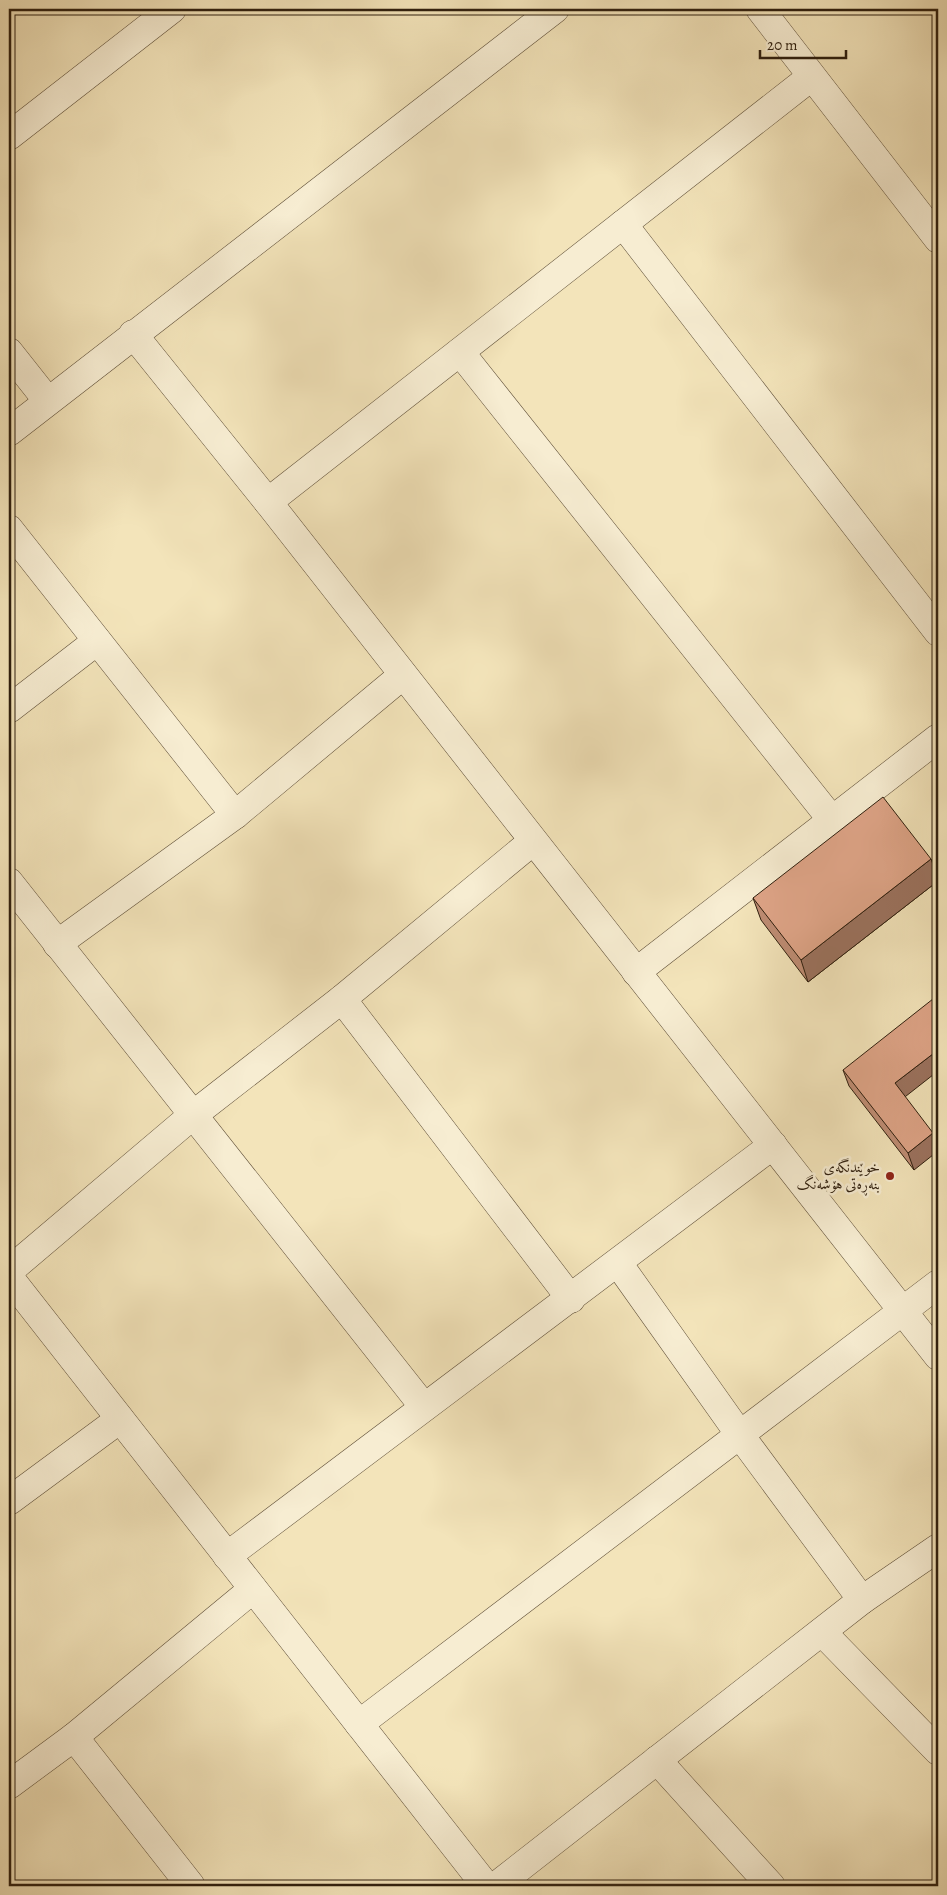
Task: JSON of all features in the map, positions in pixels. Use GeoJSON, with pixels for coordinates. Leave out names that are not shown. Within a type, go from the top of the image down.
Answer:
{"type":"FeatureCollection","features":[{"type":"Feature","properties":{"kind":"street"},"geometry":{"type":"LineString","coordinates":[[9,136],[172,9]]}},
{"type":"Feature","properties":{"kind":"street"},"geometry":{"type":"LineString","coordinates":[[9,432],[47,400],[555,9]]}},
{"type":"Feature","properties":{"kind":"street"},"geometry":{"type":"LineString","coordinates":[[760,9],[938,239]]}},
{"type":"Feature","properties":{"kind":"street"},"geometry":{"type":"LineString","coordinates":[[268,502],[811,77]]}},
{"type":"Feature","properties":{"kind":"street"},"geometry":{"type":"LineString","coordinates":[[624,224],[938,632]]}},
{"type":"Feature","properties":{"kind":"street"},"geometry":{"type":"LineString","coordinates":[[133,334],[268,502],[938,1356]]}},
{"type":"Feature","properties":{"kind":"street"},"geometry":{"type":"LineString","coordinates":[[9,352],[47,400]]}},
{"type":"Feature","properties":{"kind":"street"},"geometry":{"type":"LineString","coordinates":[[460,352],[832,820]]}},
{"type":"Feature","properties":{"kind":"street"},"geometry":{"type":"LineString","coordinates":[[9,529],[235,815]]}},
{"type":"Feature","properties":{"kind":"street"},"geometry":{"type":"LineString","coordinates":[[9,709],[97,641]]}},
{"type":"Feature","properties":{"kind":"street"},"geometry":{"type":"LineString","coordinates":[[57,944],[235,815],[402,675]]}},
{"type":"Feature","properties":{"kind":"street"},"geometry":{"type":"LineString","coordinates":[[636,972],[938,738]]}},
{"type":"Feature","properties":{"kind":"street"},"geometry":{"type":"LineString","coordinates":[[9,1271],[193,1115],[342,998],[533,841]]}},
{"type":"Feature","properties":{"kind":"street"},"geometry":{"type":"LineString","coordinates":[[9,882],[424,1406]]}},
{"type":"Feature","properties":{"kind":"street"},"geometry":{"type":"LineString","coordinates":[[342,998],[571,1299]]}},
{"type":"Feature","properties":{"kind":"street"},"geometry":{"type":"LineString","coordinates":[[227,1556],[424,1406],[571,1299],[773,1145]]}},
{"type":"Feature","properties":{"kind":"street"},"geometry":{"type":"LineString","coordinates":[[618,1263],[740,1435],[862,1600]]}},
{"type":"Feature","properties":{"kind":"street"},"geometry":{"type":"LineString","coordinates":[[9,1277],[486,1886]]}},
{"type":"Feature","properties":{"kind":"street"},"geometry":{"type":"LineString","coordinates":[[359,1724],[904,1312],[938,1284]]}},
{"type":"Feature","properties":{"kind":"street"},"geometry":{"type":"LineString","coordinates":[[9,1501],[120,1419]]}},
{"type":"Feature","properties":{"kind":"street"},"geometry":{"type":"LineString","coordinates":[[496,1886],[862,1600],[938,1548]]}},
{"type":"Feature","properties":{"kind":"street"},"geometry":{"type":"LineString","coordinates":[[9,1785],[74,1737],[253,1589]]}},
{"type":"Feature","properties":{"kind":"street"},"geometry":{"type":"LineString","coordinates":[[822,1632],[938,1751]]}},
{"type":"Feature","properties":{"kind":"street"},"geometry":{"type":"LineString","coordinates":[[74,1737],[191,1886]]}},
{"type":"Feature","properties":{"kind":"street"},"geometry":{"type":"LineString","coordinates":[[657,1760],[771,1886]]}},
{"type":"Feature","properties":{"kind":"building"},"geometry":{"type":"Polygon","coordinates":[[[883,797],[931,859],[801,960],[753,898],[883,797]]]}},
{"type":"Feature","properties":{"kind":"building"},"geometry":{"type":"Polygon","coordinates":[[[938,995],[938,1050],[895,1083],[933,1133],[908,1153],[843,1070],[938,995]]]}},
{"type":"Feature","properties":{"kind":"place","name":"خوێندنگەی بنەڕەتی هۆشەنگ"},"geometry":{"type":"Point","coordinates":[890,1176]}}]}
